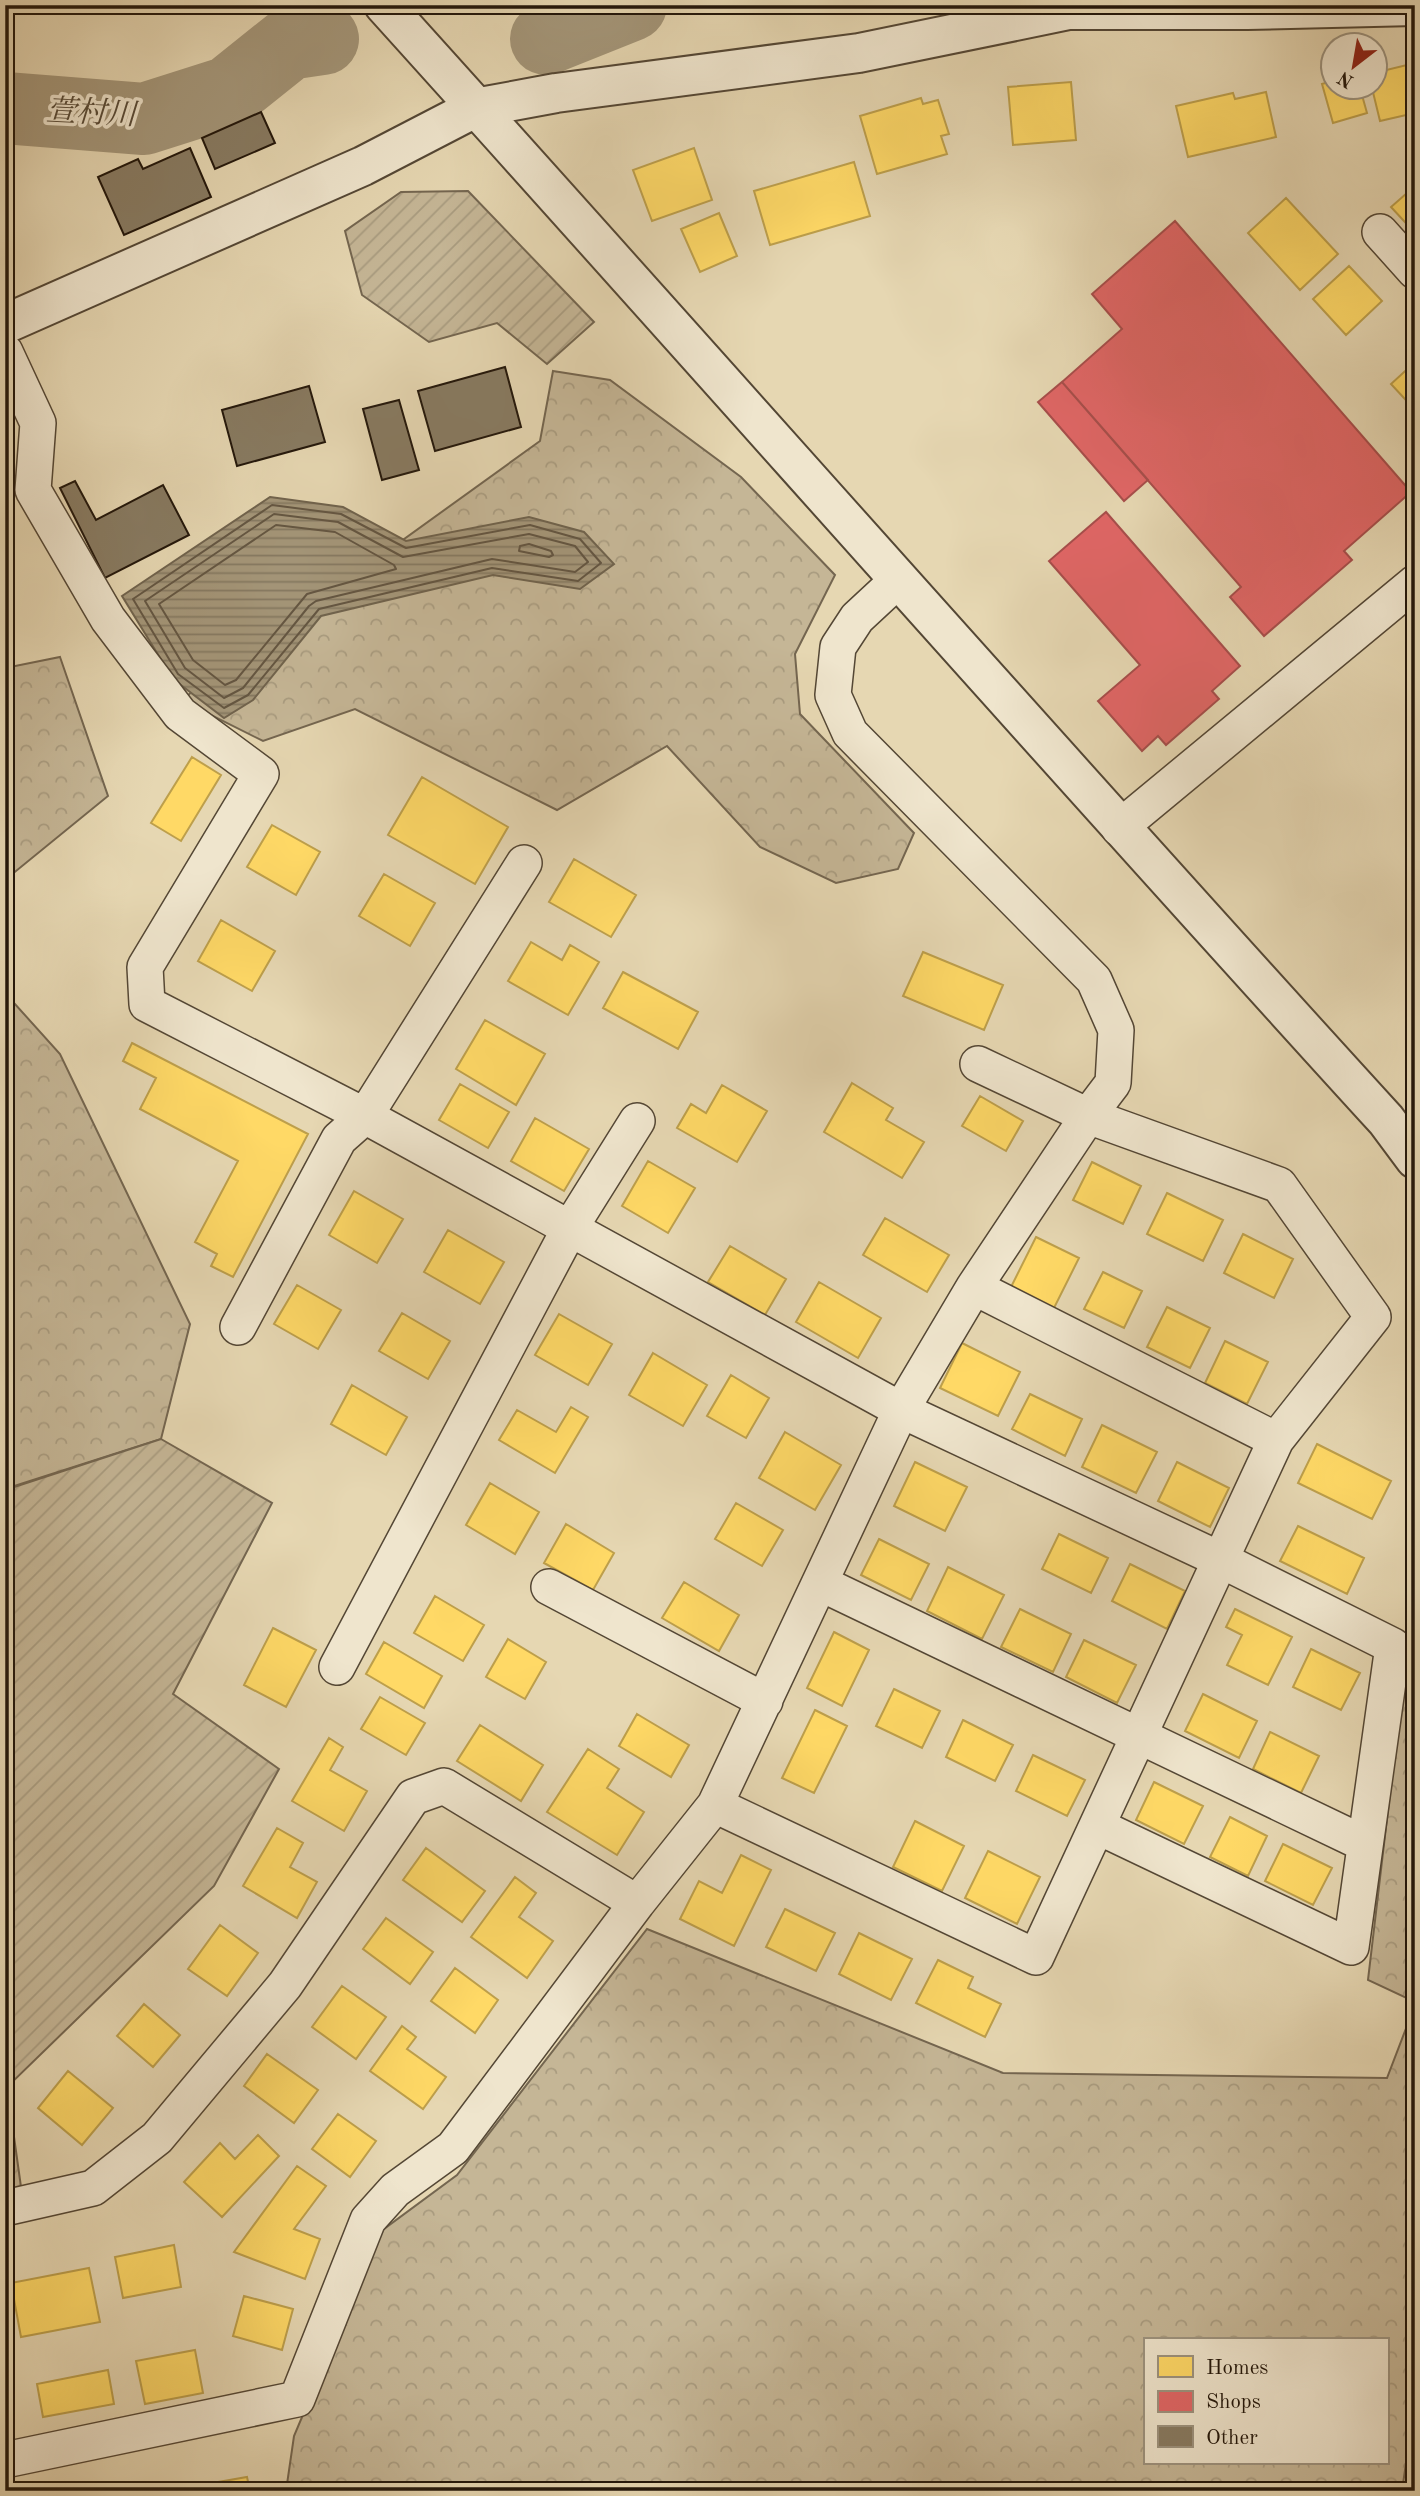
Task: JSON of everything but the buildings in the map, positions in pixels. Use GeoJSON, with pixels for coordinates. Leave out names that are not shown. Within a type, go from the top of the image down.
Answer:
{"type":"FeatureCollection","features":[{"type":"Feature","properties":{"kind":"street"},"geometry":{"type":"LineString","coordinates":[[5,324],[363,166],[475,108],[556,93],[859,53],[1069,10],[1415,6]]}},
{"type":"Feature","properties":{"kind":"street"},"geometry":{"type":"LineString","coordinates":[[387,7],[1119,828],[1386,1120],[1415,1159]]}},
{"type":"Feature","properties":{"kind":"street"},"geometry":{"type":"LineString","coordinates":[[1380,232],[1415,271]]}},
{"type":"Feature","properties":{"kind":"street"},"geometry":{"type":"LineString","coordinates":[[5,352],[38,423],[33,490],[108,619],[180,714],[261,774],[145,967],[147,1004],[365,1116],[901,1410],[1221,1560],[1393,1646],[1351,1947],[1097,1826]]}},
{"type":"Feature","properties":{"kind":"street"},"geometry":{"type":"LineString","coordinates":[[5,2460],[297,2399],[368,2220],[395,2190],[453,2148],[637,1903],[715,1805],[901,1410],[974,1287],[1113,1083],[1116,1030],[1094,980],[850,733],[833,695],[838,647],[857,618],[899,579]]}},
{"type":"Feature","properties":{"kind":"street"},"geometry":{"type":"LineString","coordinates":[[1119,828],[1415,583]]}},
{"type":"Feature","properties":{"kind":"street"},"geometry":{"type":"LineString","coordinates":[[238,1327],[339,1139],[365,1116],[524,863]]}},
{"type":"Feature","properties":{"kind":"street"},"geometry":{"type":"LineString","coordinates":[[715,1805],[1036,1956],[1276,1440],[1373,1317],[1279,1185],[1088,1116],[978,1064]]}},
{"type":"Feature","properties":{"kind":"street"},"geometry":{"type":"LineString","coordinates":[[337,1667],[570,1228],[637,1121]]}},
{"type":"Feature","properties":{"kind":"street"},"geometry":{"type":"LineString","coordinates":[[974,1287],[1276,1440]]}},
{"type":"Feature","properties":{"kind":"street"},"geometry":{"type":"LineString","coordinates":[[820,1583],[1365,1844]]}},
{"type":"Feature","properties":{"kind":"street"},"geometry":{"type":"LineString","coordinates":[[549,1587],[765,1701]]}},
{"type":"Feature","properties":{"kind":"street"},"geometry":{"type":"LineString","coordinates":[[5,2208],[93,2188],[157,2138],[285,1985],[413,1797],[443,1786],[637,1903]]}},
{"type":"Feature","properties":{"kind":"green space"},"geometry":{"type":"Polygon","coordinates":[[[468,191],[594,322],[547,364],[497,323],[429,342],[362,295],[345,231],[401,192],[468,191]]]}},
{"type":"Feature","properties":{"kind":"green space"},"geometry":{"type":"Polygon","coordinates":[[[553,371],[610,380],[741,477],[835,575],[795,654],[800,714],[914,833],[898,869],[836,883],[760,847],[667,746],[557,810],[355,709],[263,741],[181,700],[540,441],[553,371]]]}},
{"type":"Feature","properties":{"kind":"green space"},"geometry":{"type":"Polygon","coordinates":[[[60,657],[108,796],[5,880],[5,668],[60,657]]]}},
{"type":"Feature","properties":{"kind":"green space"},"geometry":{"type":"Polygon","coordinates":[[[5,993],[60,1054],[190,1324],[161,1439],[5,1489],[5,993]]]}},
{"type":"Feature","properties":{"kind":"green space"},"geometry":{"type":"Polygon","coordinates":[[[161,1439],[272,1503],[173,1694],[279,1769],[214,1886],[7,2087],[22,2194],[5,2198],[5,1490],[161,1439]]]}},
{"type":"Feature","properties":{"kind":"green space"},"geometry":{"type":"Polygon","coordinates":[[[1415,1581],[1415,2002],[1368,1980],[1415,1581]]]}},
{"type":"Feature","properties":{"kind":"green space"},"geometry":{"type":"Polygon","coordinates":[[[647,1929],[1003,2073],[1387,2078],[1415,2005],[1415,2401],[1402,2491],[286,2491],[294,2436],[380,2232],[457,2175],[647,1929]]]}},
{"type":"Feature","properties":{"kind":"water"},"geometry":{"type":"Polygon","coordinates":[[[270,497],[343,507],[406,541],[529,517],[584,532],[614,564],[580,589],[493,575],[321,616],[253,700],[224,718],[173,679],[122,596],[270,497]]]}},
{"type":"Feature","properties":{"kind":"waterway","name":"萱村川"},"geometry":{"type":"LineString","coordinates":[[546,39],[631,5]]}},
{"type":"Feature","properties":{"kind":"waterway","name":"萱村川"},"geometry":{"type":"LineString","coordinates":[[5,108],[144,119],[229,92],[289,44],[323,39]]}}]}
